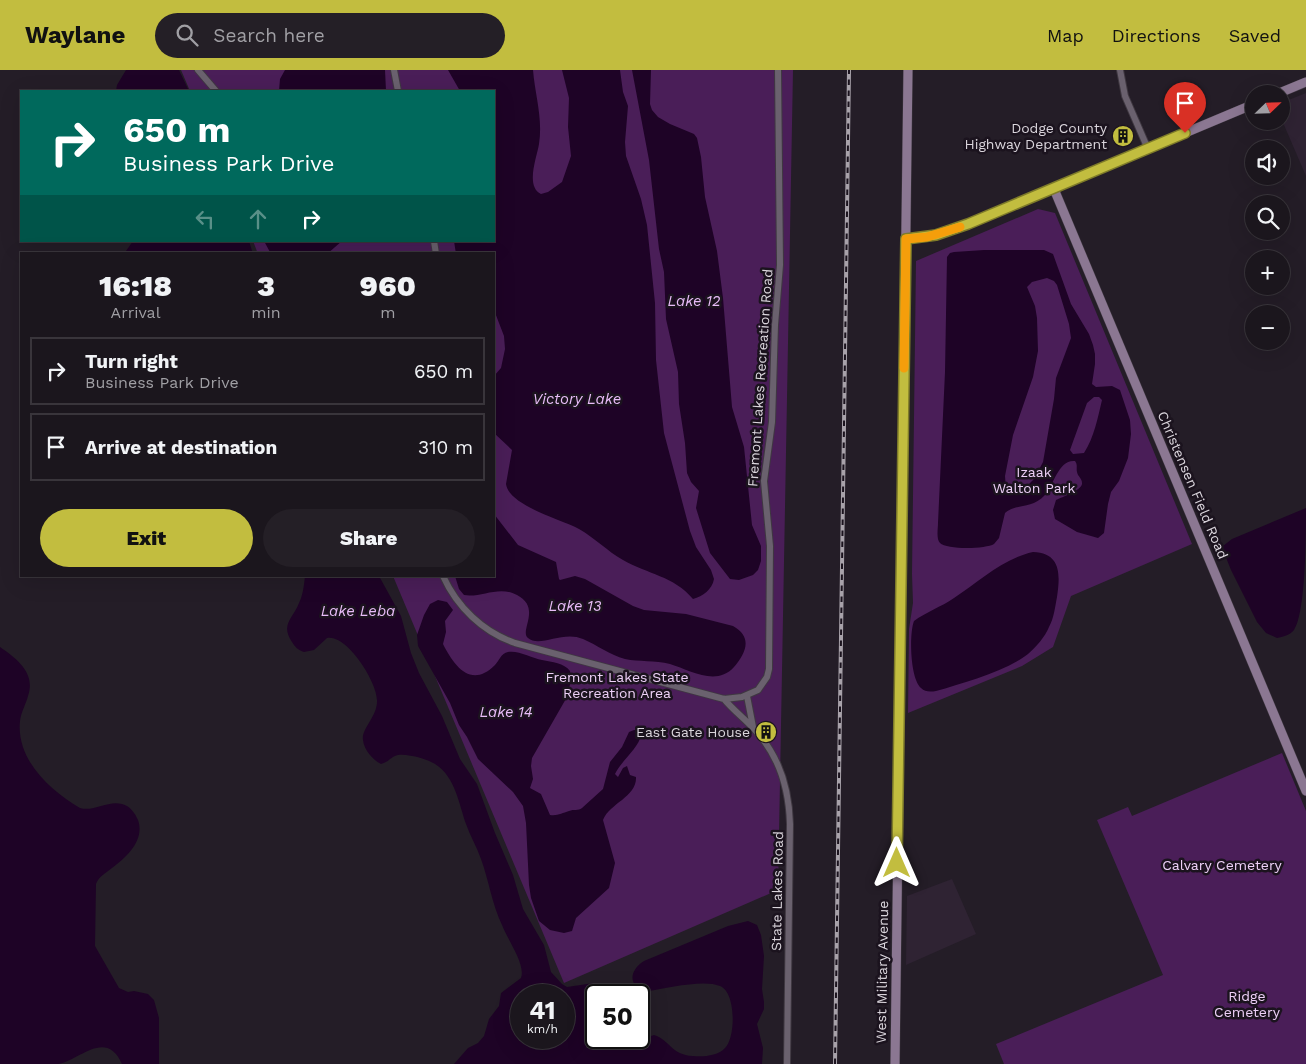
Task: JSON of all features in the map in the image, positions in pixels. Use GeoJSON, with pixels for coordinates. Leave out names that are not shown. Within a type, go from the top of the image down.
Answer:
{"type":"FeatureCollection","features":[{"type":"Feature","properties":{"kind":"main road","name":"West Military Avenue"},"geometry":{"type":"LineString","coordinates":[[895,1064],[908,70]]}},
{"type":"Feature","properties":{"kind":"main road"},"geometry":{"type":"LineString","coordinates":[[1290,89],[1306,82]]}},
{"type":"Feature","properties":{"kind":"main road"},"geometry":{"type":"LineString","coordinates":[[906,239],[927,237],[949,231],[1054,189],[1245,108]]}},
{"type":"Feature","properties":{"kind":"main road","name":"Christensen Field Road"},"geometry":{"type":"LineString","coordinates":[[1054,189],[1306,791]]}},
{"type":"Feature","properties":{"kind":"street"},"geometry":{"type":"LineString","coordinates":[[198,70],[215,90]]}},
{"type":"Feature","properties":{"kind":"street"},"geometry":{"type":"LineString","coordinates":[[394,70],[398,90]]}},
{"type":"Feature","properties":{"kind":"street","name":"Fremont Lakes Recreation Road"},"geometry":{"type":"LineString","coordinates":[[747,696],[763,685],[768,673],[769,659],[770,538],[764,481],[772,422],[775,325],[780,265],[778,70]]}},
{"type":"Feature","properties":{"kind":"street"},"geometry":{"type":"LineString","coordinates":[[1120,70],[1126,96],[1148,149]]}},
{"type":"Feature","properties":{"kind":"street"},"geometry":{"type":"LineString","coordinates":[[444,577],[452,594],[470,615],[488,630],[508,641],[724,699],[747,696]]}},
{"type":"Feature","properties":{"kind":"street","name":"State Lakes Road"},"geometry":{"type":"LineString","coordinates":[[747,696],[754,728]]}},
{"type":"Feature","properties":{"kind":"street","name":"State Lakes Road"},"geometry":{"type":"LineString","coordinates":[[724,699],[754,728],[767,747],[779,767],[785,782],[789,802],[787,1064]]}},
{"type":"Feature","properties":{"kind":"shaded area"},"geometry":{"type":"Polygon","coordinates":[[[1306,93],[1306,176],[1286,130],[1290,130],[1290,99],[1306,93]]]}},
{"type":"Feature","properties":{"kind":"shaded area"},"geometry":{"type":"Polygon","coordinates":[[[952,879],[976,934],[906,965],[907,896],[952,879]]]}},
{"type":"Feature","properties":{"kind":"green space","name":"Fremont Lakes State Recreation Area"},"geometry":{"type":"Polygon","coordinates":[[[181,70],[793,70],[778,890],[564,983],[393,577],[495,577],[495,252],[257,252],[253,242],[495,242],[495,90],[190,90],[181,70]]]}},
{"type":"Feature","properties":{"kind":"green space","name":"Izaak Walton Park"},"geometry":{"type":"Polygon","coordinates":[[[1038,209],[1055,213],[1192,544],[1071,596],[1053,647],[1022,666],[908,713],[909,629],[913,603],[916,261],[1038,209]]]}},
{"type":"Feature","properties":{"kind":"green space"},"geometry":{"type":"Polygon","coordinates":[[[1282,753],[1306,811],[1306,1064],[1004,1064],[996,1044],[1163,975],[1097,820],[1128,807],[1132,816],[1282,753]]]}},
{"type":"Feature","properties":{"kind":"water"},"geometry":{"type":"Polygon","coordinates":[[[126,70],[179,70],[189,90],[116,90],[126,70]]]}},
{"type":"Feature","properties":{"kind":"water"},"geometry":{"type":"Polygon","coordinates":[[[285,70],[385,70],[386,90],[279,90],[280,79],[285,70]]]}},
{"type":"Feature","properties":{"kind":"water","name":"Victory Lake"},"geometry":{"type":"Polygon","coordinates":[[[448,70],[533,70],[540,134],[533,178],[536,190],[541,194],[548,192],[562,182],[571,156],[568,127],[569,98],[562,70],[620,70],[623,92],[628,106],[625,142],[626,156],[641,199],[647,225],[655,303],[656,360],[664,433],[690,531],[696,547],[711,570],[714,579],[709,589],[700,596],[693,599],[686,591],[669,580],[632,565],[579,529],[537,511],[516,499],[509,492],[506,484],[512,450],[495,434],[495,375],[501,368],[505,349],[504,336],[495,313],[495,252],[456,252],[454,242],[495,242],[495,90],[459,90],[448,70]]]}},
{"type":"Feature","properties":{"kind":"water","name":"Lake 12"},"geometry":{"type":"Polygon","coordinates":[[[632,70],[651,70],[650,104],[652,110],[658,117],[670,124],[694,134],[697,138],[701,157],[705,197],[717,251],[723,298],[732,407],[744,447],[752,525],[761,546],[761,561],[758,570],[753,575],[739,580],[730,579],[710,553],[696,508],[699,491],[691,482],[687,473],[679,404],[678,372],[666,319],[664,272],[659,249],[649,160],[632,70]]]}},
{"type":"Feature","properties":{"kind":"water"},"geometry":{"type":"Polygon","coordinates":[[[132,242],[249,242],[252,252],[125,252],[132,242]]]}},
{"type":"Feature","properties":{"kind":"water"},"geometry":{"type":"Polygon","coordinates":[[[265,242],[341,242],[329,252],[270,252],[265,242]]]}},
{"type":"Feature","properties":{"kind":"water"},"geometry":{"type":"Polygon","coordinates":[[[1044,250],[1053,254],[1071,304],[1089,334],[1093,345],[1095,364],[1092,384],[1096,387],[1112,386],[1120,390],[1130,420],[1131,434],[1128,458],[1119,481],[1111,492],[1104,533],[1098,538],[1077,532],[1055,519],[1053,510],[1056,500],[1076,491],[1081,486],[1082,481],[1075,461],[1069,461],[1057,473],[1045,495],[1040,500],[1029,505],[1014,508],[1005,513],[999,538],[994,544],[983,547],[958,548],[940,543],[938,530],[945,372],[947,257],[950,253],[1044,250]],[[1047,278],[1032,282],[1027,287],[1035,306],[1038,351],[1033,377],[1013,435],[1005,476],[1006,489],[1013,492],[1023,490],[1034,479],[1043,462],[1056,378],[1071,338],[1069,324],[1057,285],[1054,281],[1047,278]],[[1094,397],[1087,403],[1070,450],[1073,454],[1084,453],[1093,434],[1102,400],[1099,397],[1094,397]]]}},
{"type":"Feature","properties":{"kind":"water"},"geometry":{"type":"Polygon","coordinates":[[[1306,508],[1303,591],[1298,621],[1292,632],[1277,638],[1266,633],[1257,622],[1231,570],[1223,546],[1232,539],[1306,508]]]}},
{"type":"Feature","properties":{"kind":"water","name":"Lake 13"},"geometry":{"type":"Polygon","coordinates":[[[495,515],[518,545],[556,562],[560,580],[575,576],[585,579],[633,606],[644,610],[686,614],[733,626],[743,635],[746,645],[742,656],[727,673],[719,676],[703,675],[670,664],[625,659],[575,637],[568,636],[533,641],[526,635],[528,606],[517,595],[510,592],[497,591],[477,595],[464,595],[459,589],[455,577],[495,577],[495,515]]]}},
{"type":"Feature","properties":{"kind":"water"},"geometry":{"type":"Polygon","coordinates":[[[1033,552],[1049,556],[1054,561],[1059,581],[1051,624],[1040,642],[1019,660],[996,671],[936,691],[928,691],[921,688],[917,683],[913,666],[911,636],[914,621],[949,601],[1001,565],[1033,552]]]}},
{"type":"Feature","properties":{"kind":"water","name":"Lake Leba"},"geometry":{"type":"Polygon","coordinates":[[[305,577],[380,577],[401,616],[411,653],[419,673],[442,716],[460,759],[477,784],[513,875],[523,909],[544,945],[551,972],[562,984],[513,984],[521,978],[522,972],[519,959],[504,931],[481,859],[452,783],[442,769],[426,760],[399,755],[381,764],[369,754],[365,747],[363,736],[377,706],[376,692],[372,682],[352,651],[335,639],[327,638],[314,650],[304,652],[297,648],[289,636],[287,626],[300,600],[305,577]]]}},
{"type":"Feature","properties":{"kind":"water","name":"Lake 14"},"geometry":{"type":"Polygon","coordinates":[[[438,600],[447,602],[453,610],[445,621],[446,632],[443,644],[452,660],[464,672],[478,675],[486,672],[495,665],[500,657],[508,652],[521,653],[558,663],[570,671],[571,680],[567,697],[532,758],[533,779],[530,788],[541,794],[550,815],[558,815],[582,808],[603,789],[610,762],[622,747],[629,732],[637,730],[641,735],[637,745],[615,774],[618,777],[623,768],[627,766],[630,775],[636,777],[635,784],[628,795],[606,814],[603,820],[615,863],[609,888],[576,918],[572,931],[564,933],[550,930],[539,921],[531,898],[529,885],[526,823],[523,806],[513,792],[478,759],[459,725],[450,703],[418,646],[417,635],[424,615],[430,604],[438,600]]]}},
{"type":"Feature","properties":{"kind":"water"},"geometry":{"type":"Polygon","coordinates":[[[0,647],[13,656],[23,667],[29,680],[30,688],[20,721],[20,735],[23,749],[37,772],[57,792],[80,808],[122,804],[132,810],[138,820],[139,834],[129,853],[97,881],[95,946],[119,988],[128,992],[134,991],[148,994],[154,1000],[159,1018],[159,1064],[122,1064],[116,1054],[108,1048],[100,1047],[58,1064],[0,1064],[0,647]]]}},
{"type":"Feature","properties":{"kind":"water","name":"Lake Leba"},"geometry":{"type":"Polygon","coordinates":[[[748,921],[757,925],[761,935],[764,956],[762,989],[764,1009],[757,1024],[763,1048],[762,1064],[454,1064],[468,1048],[478,1043],[484,1036],[489,1019],[499,1006],[501,993],[510,986],[510,1049],[575,1049],[575,986],[585,984],[585,1049],[650,1049],[650,1036],[654,1035],[664,1040],[675,1050],[686,1055],[706,1056],[714,1054],[725,1048],[731,1035],[732,1005],[725,990],[720,986],[705,983],[650,991],[650,984],[635,984],[632,979],[633,974],[635,969],[644,961],[728,926],[748,921]]]}},
{"type":"Feature","properties":{"kind":"railway"},"geometry":{"type":"LineString","coordinates":[[835,1064],[849,70]]}},
{"type":"Feature","properties":{"kind":"slow traffic"},"geometry":{"type":"LineString","coordinates":[[904,368],[906,239],[927,237],[960,227]]}},
{"type":"Feature","properties":{"kind":"place","name":"Dodge County Highway Department"},"geometry":{"type":"Point","coordinates":[1123,136]}},
{"type":"Feature","properties":{"kind":"place","name":"East Gate House"},"geometry":{"type":"Point","coordinates":[766,732]}},
{"type":"Feature","properties":{"kind":"route"},"geometry":{"type":"LineString","coordinates":[[897,863],[906,239],[936,235],[968,224],[1185,133]]}},
{"type":"Feature","properties":{"kind":"park label","name":"Calvary Cemetery"},"geometry":{"type":"Point","coordinates":[1222,865]}},
{"type":"Feature","properties":{"kind":"park label","name":"Ridge Cemetery"},"geometry":{"type":"Point","coordinates":[1247,1004]}}]}
